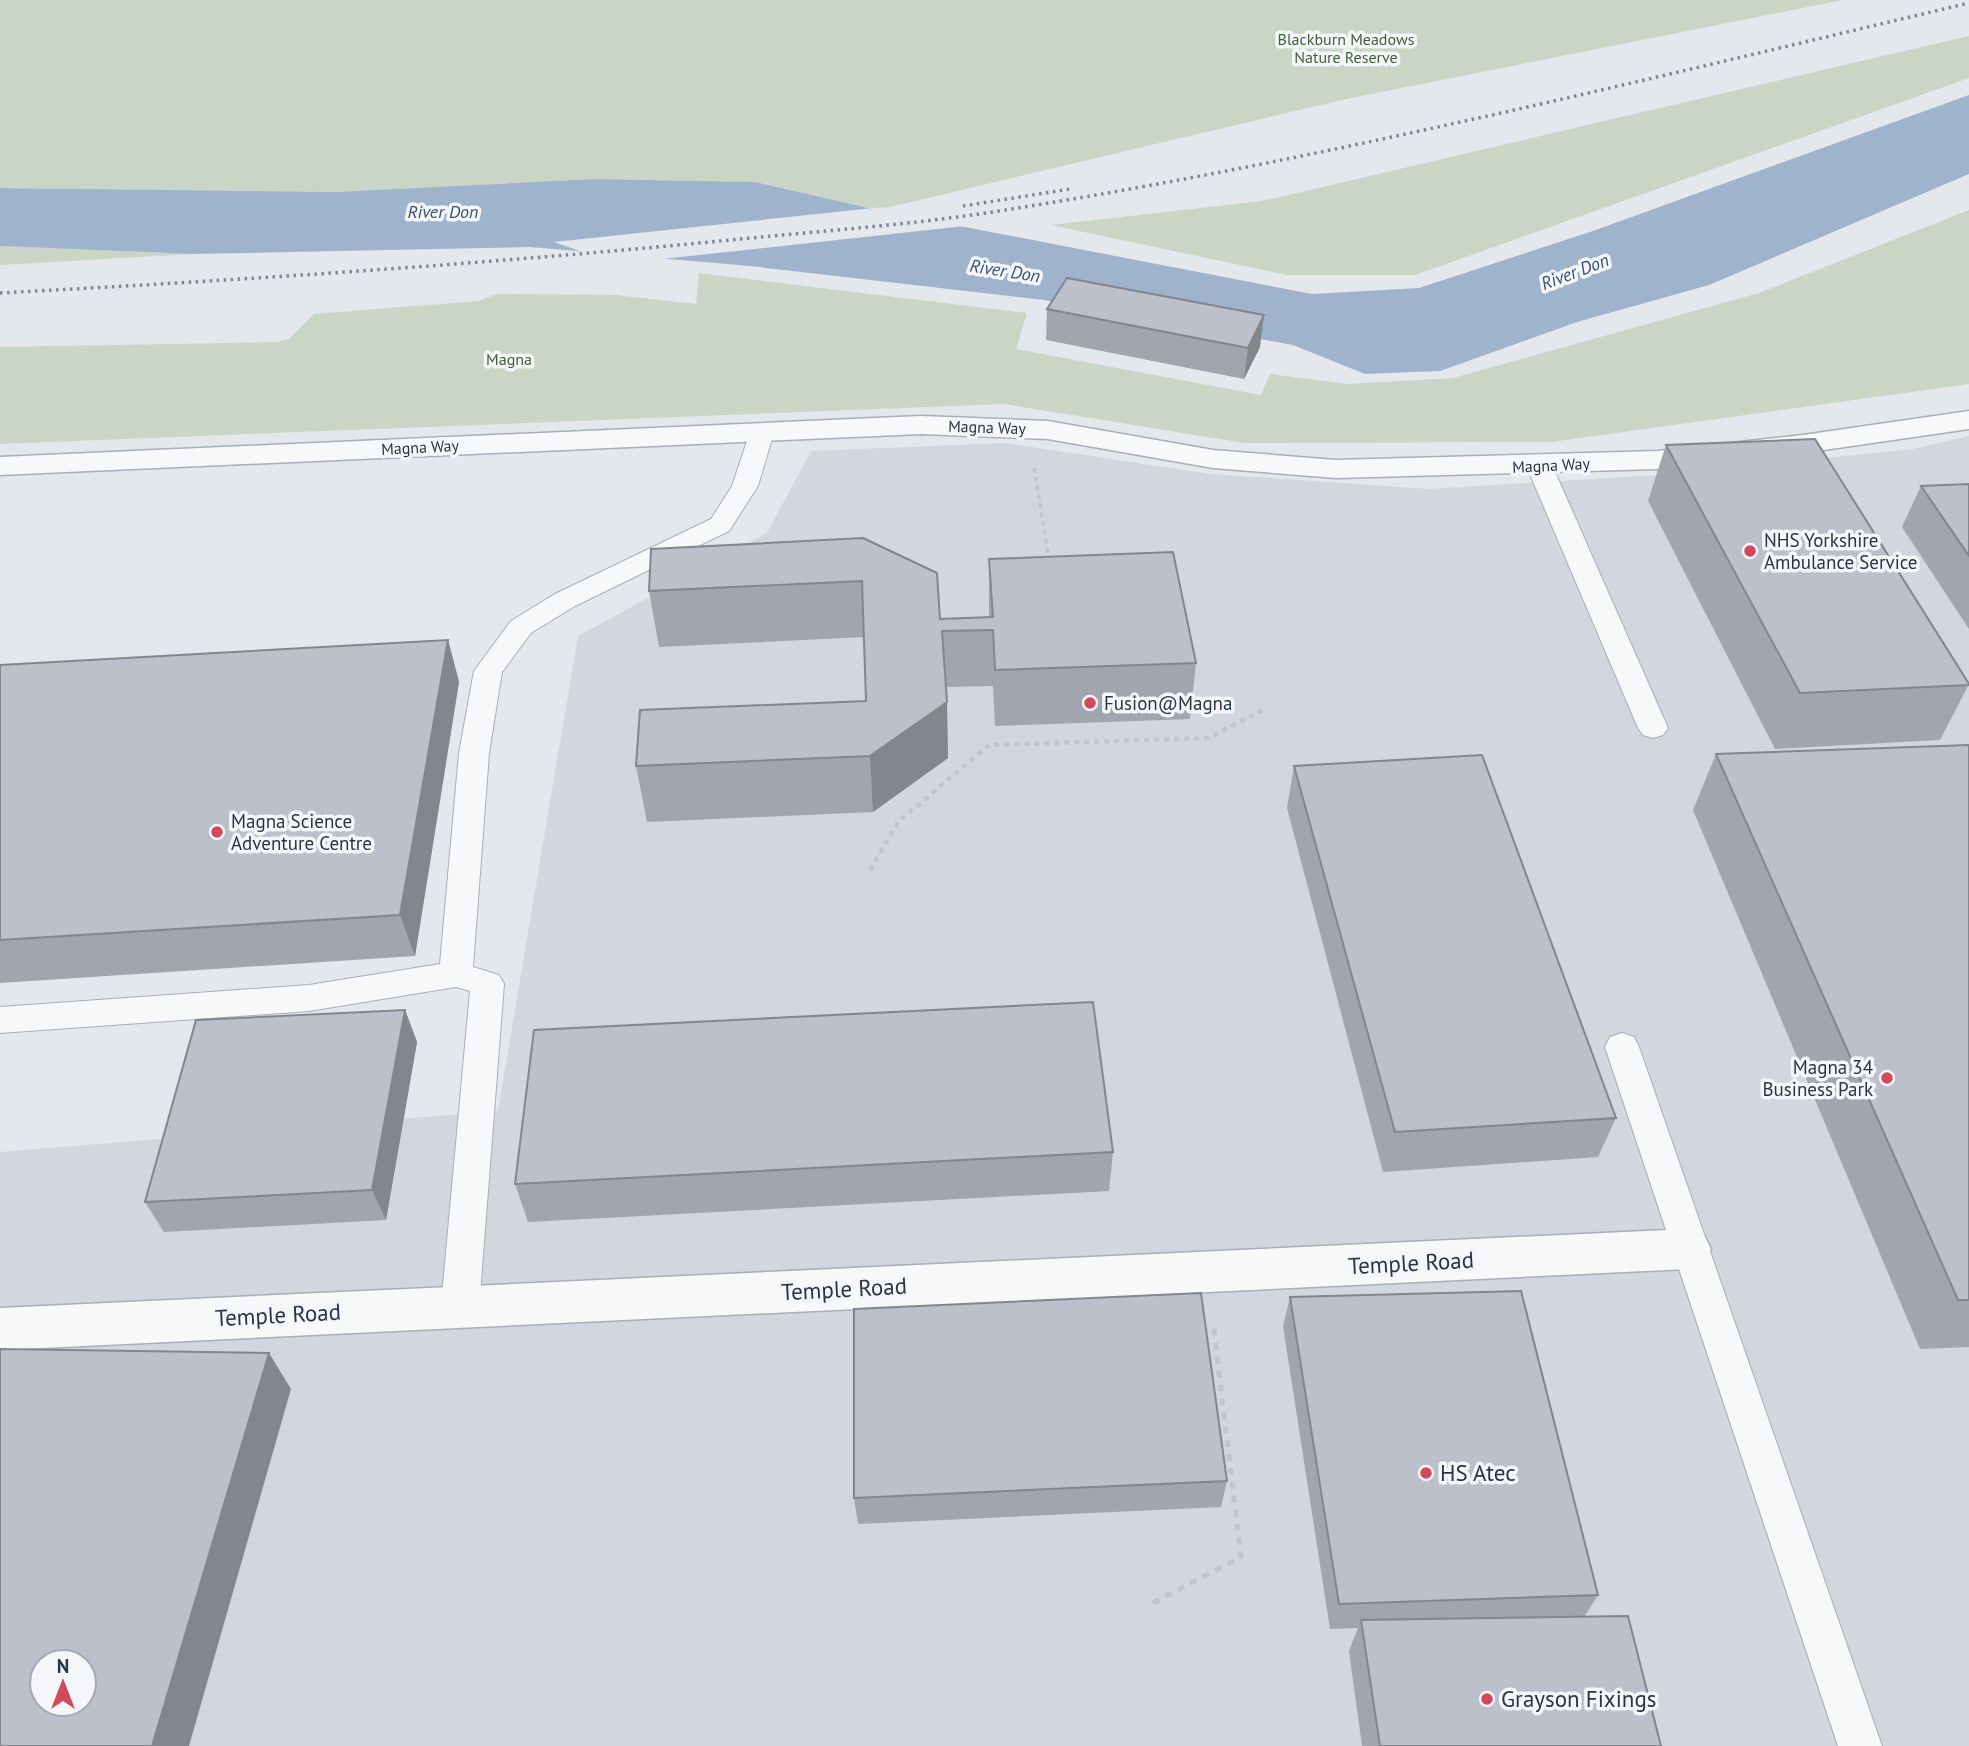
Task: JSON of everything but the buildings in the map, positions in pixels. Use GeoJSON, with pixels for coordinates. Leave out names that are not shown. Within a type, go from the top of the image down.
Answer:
{"type":"FeatureCollection","features":[{"type":"Feature","properties":{"kind":"street","name":"Magna Way"},"geometry":{"type":"LineString","coordinates":[[0,466],[921,425],[1028,429],[1213,459],[1336,469],[1539,465],[1671,458],[1803,444],[1969,420]]}},
{"type":"Feature","properties":{"kind":"street","name":"Temple Road"},"geometry":{"type":"LineString","coordinates":[[0,1329],[1688,1250]]}},
{"type":"Feature","properties":{"kind":"lane"},"geometry":{"type":"LineString","coordinates":[[456,974],[474,753],[488,671],[521,627],[577,593],[720,525],[745,486],[762,432]]}},
{"type":"Feature","properties":{"kind":"lane"},"geometry":{"type":"LineString","coordinates":[[1539,465],[1653,728]]}},
{"type":"Feature","properties":{"kind":"lane"},"geometry":{"type":"LineString","coordinates":[[0,1020],[309,998],[456,974],[487,984],[460,1307]]}},
{"type":"Feature","properties":{"kind":"lane"},"geometry":{"type":"LineString","coordinates":[[1622,1047],[1688,1250],[1860,1746]]}},
{"type":"Feature","properties":{"kind":"path"},"geometry":{"type":"LineString","coordinates":[[1028,429],[1050,562]]}},
{"type":"Feature","properties":{"kind":"path"},"geometry":{"type":"LineString","coordinates":[[870,870],[898,822],[989,745],[1208,738],[1265,709]]}},
{"type":"Feature","properties":{"kind":"path"},"geometry":{"type":"LineString","coordinates":[[1153,1603],[1241,1557],[1207,1272]]}},
{"type":"Feature","properties":{"kind":"shaded area"},"geometry":{"type":"Polygon","coordinates":[[[1969,436],[1969,1746],[0,1746],[0,1152],[498,1111],[578,636],[767,533],[811,451],[1005,443],[1211,474],[1429,489],[1673,474],[1913,449],[1969,436]]]}},
{"type":"Feature","properties":{"kind":"green space","name":"Blackburn Meadows Nature Reserve"},"geometry":{"type":"Polygon","coordinates":[[[0,0],[1843,0],[1346,99],[877,210],[755,182],[595,179],[336,192],[0,188],[0,0]]]}},
{"type":"Feature","properties":{"kind":"green space"},"geometry":{"type":"Polygon","coordinates":[[[1969,36],[1969,78],[1415,275],[1287,275],[1051,225],[1262,201],[1969,36]]]}},
{"type":"Feature","properties":{"kind":"green space","name":"Magna"},"geometry":{"type":"Polygon","coordinates":[[[1969,210],[1969,384],[1551,442],[1245,443],[1003,404],[0,444],[0,347],[278,342],[290,338],[314,314],[479,301],[497,294],[615,295],[696,304],[699,273],[1027,313],[1016,349],[1261,395],[1270,374],[1347,384],[1453,378],[1759,293],[1969,210]]]}},
{"type":"Feature","properties":{"kind":"green space"},"geometry":{"type":"Polygon","coordinates":[[[0,246],[192,254],[0,265],[0,246]]]}},
{"type":"Feature","properties":{"kind":"water","name":"River Don"},"geometry":{"type":"Polygon","coordinates":[[[1969,95],[1969,174],[1709,285],[1577,322],[1440,371],[1365,374],[1293,345],[1044,300],[750,266],[530,247],[192,254],[0,246],[0,188],[336,192],[595,179],[755,182],[877,210],[1312,294],[1419,288],[1593,231],[1969,95]]]}},
{"type":"Feature","properties":{"kind":"pier"},"geometry":{"type":"Polygon","coordinates":[[[883,207],[974,225],[644,261],[594,256],[554,242],[883,207]]]}},
{"type":"Feature","properties":{"kind":"railway"},"geometry":{"type":"LineString","coordinates":[[0,293],[548,257],[865,227],[999,211],[1121,191],[1365,143],[1969,3]]}},
{"type":"Feature","properties":{"kind":"railway"},"geometry":{"type":"LineString","coordinates":[[963,206],[1070,189]]}},
{"type":"Feature","properties":{"kind":"place","name":"NHS Yorkshire Ambulance Service"},"geometry":{"type":"Point","coordinates":[1750,551]}},
{"type":"Feature","properties":{"kind":"place","name":"Fusion@Magna"},"geometry":{"type":"Point","coordinates":[1090,703]}},
{"type":"Feature","properties":{"kind":"place","name":"Magna Science Adventure Centre"},"geometry":{"type":"Point","coordinates":[217,832]}},
{"type":"Feature","properties":{"kind":"place","name":"Magna 34 Business Park"},"geometry":{"type":"Point","coordinates":[1887,1078]}},
{"type":"Feature","properties":{"kind":"place","name":"HS Atec"},"geometry":{"type":"Point","coordinates":[1426,1473]}},
{"type":"Feature","properties":{"kind":"place","name":"Grayson Fixings"},"geometry":{"type":"Point","coordinates":[1487,1699]}}]}
